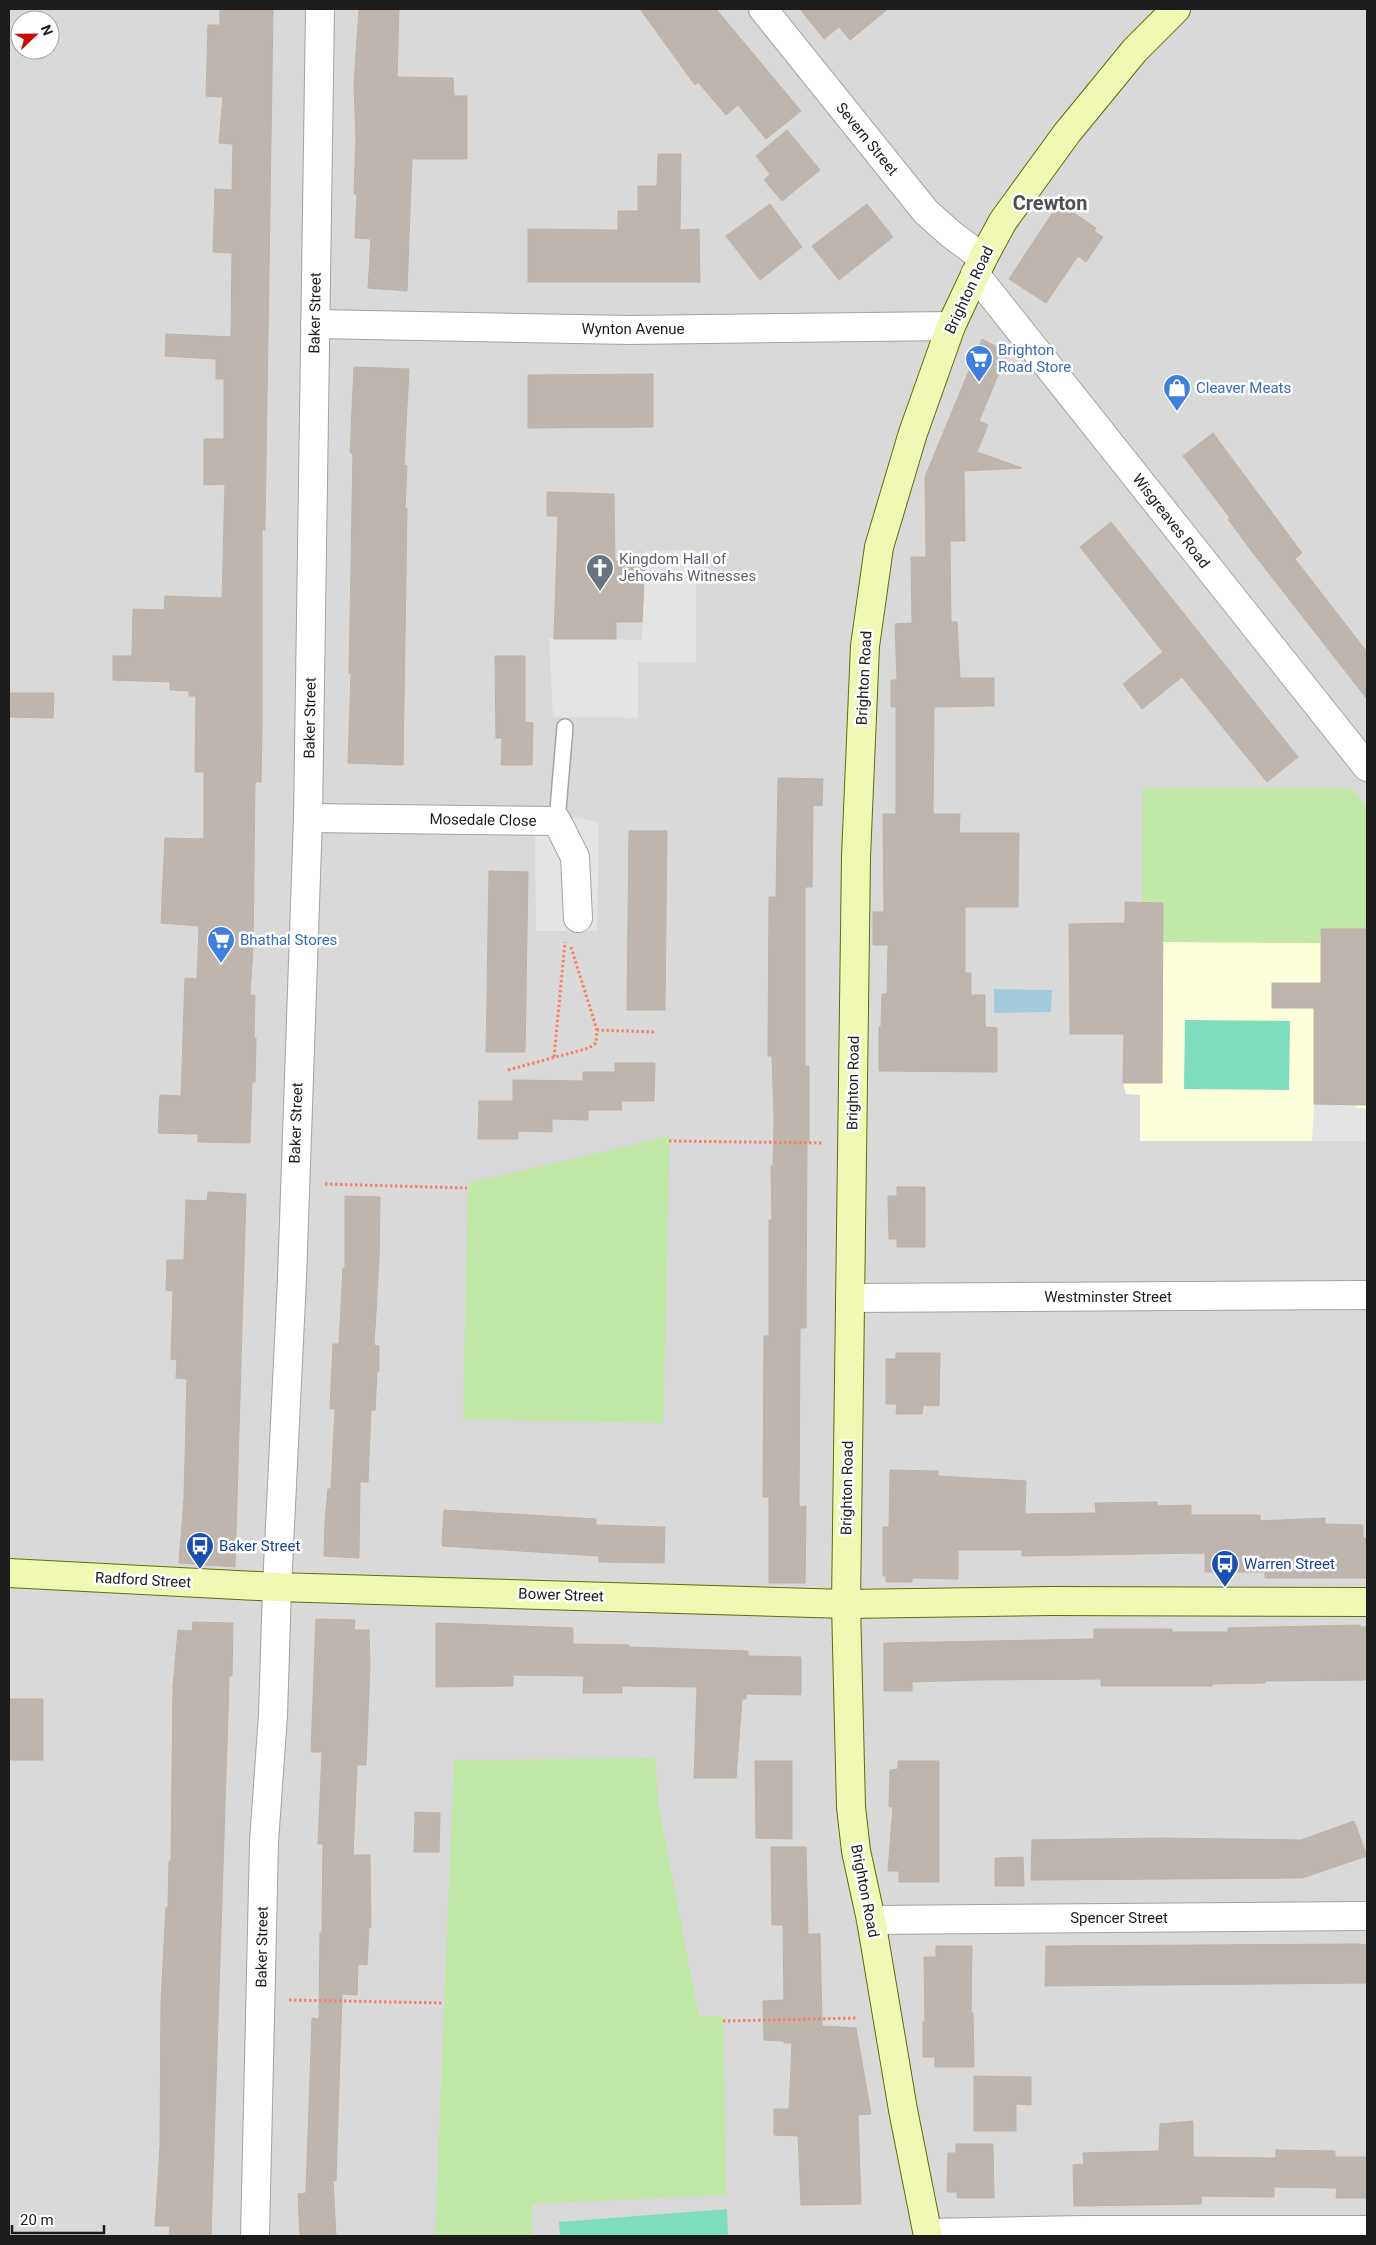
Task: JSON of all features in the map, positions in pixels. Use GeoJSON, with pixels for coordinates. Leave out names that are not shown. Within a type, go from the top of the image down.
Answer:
{"type":"FeatureCollection","features":[{"type":"Feature","properties":{"kind":"street","name":"Baker Street"},"geometry":{"type":"LineString","coordinates":[[256,2236],[264,1842],[273,1715],[276,1587],[308,818],[320,9]]}},
{"type":"Feature","properties":{"kind":"street","name":"Severn Street"},"geometry":{"type":"LineString","coordinates":[[763,9],[926,212],[952,235],[979,266]]}},
{"type":"Feature","properties":{"kind":"street","name":"Brighton Road"},"geometry":{"type":"LineString","coordinates":[[928,2235],[871,1920],[856,1850],[851,1807],[846,1604],[856,857],[865,646],[879,546],[913,433],[951,326],[979,266],[1003,221],[1067,133],[1163,13]]}},
{"type":"Feature","properties":{"kind":"street","name":"Wisgreaves Road"},"geometry":{"type":"LineString","coordinates":[[979,266],[1367,767]]}},
{"type":"Feature","properties":{"kind":"street","name":"Wynton Avenue"},"geometry":{"type":"LineString","coordinates":[[315,324],[630,330],[951,326]]}},
{"type":"Feature","properties":{"kind":"street","name":"Mosedale Close"},"geometry":{"type":"LineString","coordinates":[[308,818],[557,821],[575,857],[571,933]]}},
{"type":"Feature","properties":{"kind":"street","name":"Westminster Street"},"geometry":{"type":"LineString","coordinates":[[850,1298],[1367,1295]]}},
{"type":"Feature","properties":{"kind":"street","name":"Radford Street"},"geometry":{"type":"LineString","coordinates":[[9,1573],[276,1587]]}},
{"type":"Feature","properties":{"kind":"street","name":"Bower Street"},"geometry":{"type":"LineString","coordinates":[[276,1587],[846,1604]]}},
{"type":"Feature","properties":{"kind":"street"},"geometry":{"type":"LineString","coordinates":[[846,1604],[1050,1601],[1367,1602]]}},
{"type":"Feature","properties":{"kind":"street","name":"Spencer Street"},"geometry":{"type":"LineString","coordinates":[[871,1920],[1367,1916]]}},
{"type":"Feature","properties":{"kind":"street"},"geometry":{"type":"LineString","coordinates":[[928,2235],[1083,2230],[1367,2230]]}},
{"type":"Feature","properties":{"kind":"lane"},"geometry":{"type":"LineString","coordinates":[[557,821],[564,728]]}},
{"type":"Feature","properties":{"kind":"path"},"geometry":{"type":"LineString","coordinates":[[508,1070],[590,1048],[596,1043],[597,1030],[571,933]]}},
{"type":"Feature","properties":{"kind":"path"},"geometry":{"type":"LineString","coordinates":[[554,1058],[571,933]]}},
{"type":"Feature","properties":{"kind":"path"},"geometry":{"type":"LineString","coordinates":[[597,1030],[656,1032]]}},
{"type":"Feature","properties":{"kind":"path"},"geometry":{"type":"LineString","coordinates":[[669,1141],[852,1144]]}},
{"type":"Feature","properties":{"kind":"path"},"geometry":{"type":"LineString","coordinates":[[294,1184],[467,1188]]}},
{"type":"Feature","properties":{"kind":"path"},"geometry":{"type":"LineString","coordinates":[[261,1999],[444,2003]]}},
{"type":"Feature","properties":{"kind":"path"},"geometry":{"type":"LineString","coordinates":[[723,2020],[888,2018]]}},
{"type":"Feature","properties":{"kind":"shaded area"},"geometry":{"type":"Polygon","coordinates":[[[9,9],[1367,9],[1367,2236],[9,2236],[9,9]]]}},
{"type":"Feature","properties":{"kind":"shaded area"},"geometry":{"type":"Polygon","coordinates":[[[696,550],[696,662],[638,662],[638,718],[553,717],[549,638],[642,640],[645,551],[696,550]]]}},
{"type":"Feature","properties":{"kind":"shaded area"},"geometry":{"type":"Polygon","coordinates":[[[1143,788],[1352,788],[1367,808],[1367,1141],[1140,1141],[1140,1095],[1126,1094],[1123,1083],[1162,1083],[1163,903],[1143,788]]]}},
{"type":"Feature","properties":{"kind":"shaded area"},"geometry":{"type":"Polygon","coordinates":[[[575,817],[599,822],[597,931],[536,931],[535,836],[575,817]]]}},
{"type":"Feature","properties":{"kind":"shaded area"},"geometry":{"type":"Polygon","coordinates":[[[1314,1104],[1355,1105],[1356,1108],[1367,1108],[1367,1141],[1312,1141],[1314,1104]]]}},
{"type":"Feature","properties":{"kind":"green space"},"geometry":{"type":"Polygon","coordinates":[[[1143,788],[1352,788],[1367,808],[1367,929],[1321,929],[1320,943],[1163,942],[1142,903],[1143,788]]]}},
{"type":"Feature","properties":{"kind":"green space"},"geometry":{"type":"Polygon","coordinates":[[[1185,1020],[1290,1021],[1289,1090],[1184,1089],[1185,1020]]]}},
{"type":"Feature","properties":{"kind":"green space"},"geometry":{"type":"Polygon","coordinates":[[[670,1136],[663,1423],[463,1419],[468,1183],[670,1136]]]}},
{"type":"Feature","properties":{"kind":"green space"},"geometry":{"type":"Polygon","coordinates":[[[655,1758],[658,1803],[699,2017],[723,2016],[726,2195],[532,2204],[532,2236],[435,2236],[454,1760],[655,1758]]]}},
{"type":"Feature","properties":{"kind":"green space"},"geometry":{"type":"Polygon","coordinates":[[[727,2209],[728,2236],[560,2236],[559,2222],[727,2209]]]}},
{"type":"Feature","properties":{"kind":"water"},"geometry":{"type":"Polygon","coordinates":[[[994,989],[1052,990],[1051,1012],[994,1013],[994,989]]]}},
{"type":"Feature","properties":{"kind":"building"},"geometry":{"type":"Polygon","coordinates":[[[220,9],[273,9],[265,530],[262,530],[261,782],[255,782],[253,948],[250,995],[255,995],[254,1038],[256,1038],[255,1082],[252,1082],[250,1143],[198,1142],[198,1134],[158,1133],[160,1095],[181,1096],[185,978],[197,979],[199,926],[161,923],[165,838],[204,839],[204,772],[195,772],[196,696],[189,696],[189,691],[170,690],[170,682],[113,680],[113,656],[132,656],[133,609],[164,610],[165,596],[222,598],[225,484],[204,485],[204,439],[224,439],[224,379],[216,379],[216,359],[165,356],[166,334],[231,337],[232,253],[213,252],[215,189],[232,190],[233,144],[219,143],[223,97],[206,96],[208,25],[220,25],[220,9]]]}},
{"type":"Feature","properties":{"kind":"building"},"geometry":{"type":"Polygon","coordinates":[[[359,9],[399,9],[397,77],[453,78],[454,96],[467,96],[467,159],[412,159],[407,291],[368,288],[371,239],[355,238],[357,194],[354,194],[356,138],[354,85],[359,9]]]}},
{"type":"Feature","properties":{"kind":"building"},"geometry":{"type":"Polygon","coordinates":[[[640,9],[716,9],[801,111],[766,139],[738,105],[726,115],[698,82],[695,85],[640,9]]]}},
{"type":"Feature","properties":{"kind":"building"},"geometry":{"type":"Polygon","coordinates":[[[800,9],[888,9],[850,40],[839,27],[824,39],[800,9]]]}},
{"type":"Feature","properties":{"kind":"building"},"geometry":{"type":"Polygon","coordinates":[[[787,130],[820,170],[782,201],[764,180],[770,174],[756,156],[787,130]]]}},
{"type":"Feature","properties":{"kind":"building"},"geometry":{"type":"Polygon","coordinates":[[[658,154],[681,154],[680,230],[699,229],[700,282],[528,282],[528,229],[618,230],[618,211],[638,211],[638,186],[657,186],[658,154]]]}},
{"type":"Feature","properties":{"kind":"building"},"geometry":{"type":"Polygon","coordinates":[[[1059,203],[1096,228],[1094,231],[1103,237],[1086,262],[1078,256],[1046,303],[1009,279],[1059,203]]]}},
{"type":"Feature","properties":{"kind":"building"},"geometry":{"type":"Polygon","coordinates":[[[770,204],[802,247],[760,280],[726,236],[770,204]]]}},
{"type":"Feature","properties":{"kind":"building"},"geometry":{"type":"Polygon","coordinates":[[[867,204],[893,237],[839,280],[812,246],[867,204]]]}},
{"type":"Feature","properties":{"kind":"building"},"geometry":{"type":"Polygon","coordinates":[[[982,339],[997,347],[1006,356],[979,421],[988,425],[977,452],[1022,468],[964,471],[965,541],[950,541],[951,622],[957,622],[960,678],[994,678],[994,706],[934,707],[933,814],[960,814],[959,833],[1019,833],[1018,907],[965,907],[965,973],[971,973],[971,995],[985,995],[985,1027],[997,1028],[997,1072],[879,1071],[879,1027],[881,1027],[882,994],[887,994],[888,945],[873,945],[873,912],[884,912],[883,814],[896,814],[896,707],[891,707],[891,680],[897,680],[895,624],[912,623],[911,557],[926,557],[925,477],[982,339]]]}},
{"type":"Feature","properties":{"kind":"building"},"geometry":{"type":"Polygon","coordinates":[[[354,367],[409,369],[404,465],[407,466],[405,508],[407,509],[403,765],[348,763],[351,673],[349,673],[353,453],[350,453],[354,367]]]}},
{"type":"Feature","properties":{"kind":"building"},"geometry":{"type":"Polygon","coordinates":[[[653,374],[653,427],[528,428],[528,375],[653,374]]]}},
{"type":"Feature","properties":{"kind":"building"},"geometry":{"type":"Polygon","coordinates":[[[1213,433],[1302,553],[1295,559],[1367,652],[1367,699],[1253,553],[1228,519],[1230,518],[1183,456],[1213,433]]]}},
{"type":"Feature","properties":{"kind":"building","name":"Kingdom Hall of Jehovahs Witnesses"},"geometry":{"type":"Polygon","coordinates":[[[547,492],[614,494],[615,561],[645,561],[642,622],[616,622],[616,639],[554,639],[558,516],[547,516],[547,492]]]}},
{"type":"Feature","properties":{"kind":"building"},"geometry":{"type":"Polygon","coordinates":[[[1111,522],[1298,757],[1267,782],[1182,677],[1142,709],[1123,684],[1163,652],[1080,547],[1111,522]]]}},
{"type":"Feature","properties":{"kind":"building"},"geometry":{"type":"Polygon","coordinates":[[[495,656],[525,656],[525,722],[533,723],[532,765],[501,765],[502,738],[496,738],[495,656]]]}},
{"type":"Feature","properties":{"kind":"building"},"geometry":{"type":"Polygon","coordinates":[[[9,693],[54,693],[53,718],[9,717],[9,693]]]}},
{"type":"Feature","properties":{"kind":"building"},"geometry":{"type":"Polygon","coordinates":[[[778,778],[823,779],[822,806],[813,805],[812,887],[805,887],[805,1066],[809,1066],[809,1142],[807,1142],[806,1328],[800,1328],[799,1507],[806,1506],[805,1583],[769,1583],[769,1497],[763,1497],[764,1336],[769,1336],[769,1220],[772,1220],[771,1166],[773,1166],[774,1120],[772,1056],[768,1056],[769,897],[776,897],[778,778]]]}},
{"type":"Feature","properties":{"kind":"building"},"geometry":{"type":"Polygon","coordinates":[[[629,831],[667,831],[665,1010],[627,1010],[629,831]]]}},
{"type":"Feature","properties":{"kind":"building"},"geometry":{"type":"Polygon","coordinates":[[[489,871],[528,872],[525,1052],[486,1052],[489,871]]]}},
{"type":"Feature","properties":{"kind":"building"},"geometry":{"type":"Polygon","coordinates":[[[1125,902],[1163,903],[1162,1083],[1123,1083],[1124,1034],[1070,1034],[1069,924],[1125,923],[1125,902]]]}},
{"type":"Feature","properties":{"kind":"building"},"geometry":{"type":"Polygon","coordinates":[[[1321,929],[1367,929],[1367,1105],[1314,1104],[1314,1008],[1272,1008],[1272,983],[1321,983],[1321,929]]]}},
{"type":"Feature","properties":{"kind":"building"},"geometry":{"type":"Polygon","coordinates":[[[615,1063],[655,1063],[654,1101],[621,1101],[622,1110],[588,1110],[588,1120],[552,1119],[552,1132],[518,1131],[518,1139],[478,1139],[479,1101],[513,1101],[513,1080],[583,1081],[583,1072],[615,1072],[615,1063]]]}},
{"type":"Feature","properties":{"kind":"building"},"geometry":{"type":"Polygon","coordinates":[[[897,1187],[925,1187],[925,1247],[897,1247],[897,1239],[889,1239],[888,1196],[897,1196],[897,1187]]]}},
{"type":"Feature","properties":{"kind":"building"},"geometry":{"type":"Polygon","coordinates":[[[208,1192],[246,1194],[235,1567],[179,1563],[184,1499],[187,1379],[176,1378],[177,1360],[171,1359],[173,1291],[166,1290],[167,1260],[184,1260],[186,1200],[207,1201],[208,1192]]]}},
{"type":"Feature","properties":{"kind":"building"},"geometry":{"type":"Polygon","coordinates":[[[345,1196],[380,1197],[379,1262],[374,1345],[379,1346],[379,1371],[377,1371],[375,1410],[371,1410],[368,1482],[360,1482],[359,1558],[324,1556],[328,1489],[331,1489],[335,1409],[330,1409],[333,1344],[339,1344],[343,1268],[345,1268],[345,1196]]]}},
{"type":"Feature","properties":{"kind":"building"},"geometry":{"type":"Polygon","coordinates":[[[896,1353],[940,1353],[939,1406],[923,1405],[922,1414],[896,1414],[897,1404],[886,1404],[886,1359],[896,1359],[896,1353]]]}},
{"type":"Feature","properties":{"kind":"building"},"geometry":{"type":"Polygon","coordinates":[[[890,1470],[938,1471],[938,1476],[1026,1481],[1025,1514],[1096,1513],[1095,1503],[1157,1502],[1157,1506],[1191,1505],[1191,1515],[1260,1515],[1260,1521],[1325,1518],[1325,1524],[1363,1525],[1363,1538],[1367,1538],[1367,1578],[1265,1578],[1265,1572],[1205,1572],[1205,1553],[1022,1556],[1022,1550],[958,1550],[958,1579],[912,1578],[912,1582],[886,1582],[886,1576],[883,1576],[883,1527],[889,1527],[890,1470]]]}},
{"type":"Feature","properties":{"kind":"building"},"geometry":{"type":"Polygon","coordinates":[[[444,1510],[596,1519],[596,1525],[665,1527],[664,1563],[599,1562],[599,1556],[442,1546],[444,1510]]]}},
{"type":"Feature","properties":{"kind":"building"},"geometry":{"type":"Polygon","coordinates":[[[316,1619],[355,1620],[354,1630],[369,1630],[370,1665],[366,1765],[357,1765],[353,1855],[370,1855],[371,1927],[369,1927],[367,1965],[358,1964],[357,1995],[342,1994],[336,2181],[333,2180],[336,2236],[300,2236],[298,2194],[306,2193],[312,2018],[319,2019],[320,1933],[322,1933],[323,1844],[318,1844],[322,1752],[311,1752],[316,1619]]]}},
{"type":"Feature","properties":{"kind":"building"},"geometry":{"type":"Polygon","coordinates":[[[193,1622],[233,1623],[232,1676],[229,1676],[211,2236],[169,2236],[170,2226],[155,2226],[160,2146],[161,2002],[166,1907],[168,1907],[169,1861],[171,1861],[173,1687],[178,1630],[192,1631],[193,1622]]]}},
{"type":"Feature","properties":{"kind":"building"},"geometry":{"type":"Polygon","coordinates":[[[436,1623],[573,1628],[573,1644],[748,1651],[748,1656],[801,1657],[801,1695],[746,1694],[746,1699],[742,1699],[736,1778],[694,1778],[697,1687],[622,1686],[622,1693],[583,1693],[584,1676],[513,1675],[513,1686],[436,1687],[436,1623]]]}},
{"type":"Feature","properties":{"kind":"building"},"geometry":{"type":"Polygon","coordinates":[[[1360,1625],[1360,1627],[1367,1627],[1367,1680],[1265,1681],[1265,1683],[1212,1684],[1212,1686],[1101,1686],[1101,1679],[976,1680],[912,1682],[912,1691],[884,1691],[884,1643],[1094,1639],[1094,1629],[1172,1629],[1172,1632],[1228,1632],[1228,1628],[1360,1625]]]}},
{"type":"Feature","properties":{"kind":"building"},"geometry":{"type":"Polygon","coordinates":[[[9,1699],[43,1699],[43,1760],[10,1760],[9,1699]]]}},
{"type":"Feature","properties":{"kind":"building"},"geometry":{"type":"Polygon","coordinates":[[[755,1761],[792,1761],[792,1839],[756,1838],[755,1761]]]}},
{"type":"Feature","properties":{"kind":"building"},"geometry":{"type":"Polygon","coordinates":[[[898,1761],[939,1761],[939,1882],[899,1882],[899,1871],[888,1871],[893,1807],[889,1807],[890,1770],[898,1769],[898,1761]]]}},
{"type":"Feature","properties":{"kind":"building"},"geometry":{"type":"Polygon","coordinates":[[[415,1812],[440,1813],[439,1852],[414,1852],[415,1812]]]}},
{"type":"Feature","properties":{"kind":"building"},"geometry":{"type":"Polygon","coordinates":[[[1354,1821],[1367,1856],[1302,1878],[1031,1880],[1032,1840],[1160,1838],[1301,1840],[1354,1821]]]}},
{"type":"Feature","properties":{"kind":"building"},"geometry":{"type":"Polygon","coordinates":[[[771,1847],[806,1847],[808,1934],[820,1934],[822,2026],[856,2028],[871,2114],[858,2115],[861,2204],[801,2205],[798,2136],[774,2135],[774,2109],[789,2109],[792,2043],[764,2040],[763,2001],[784,2000],[783,1925],[772,1925],[771,1847]]]}},
{"type":"Feature","properties":{"kind":"building"},"geometry":{"type":"Polygon","coordinates":[[[1023,1857],[1024,1886],[995,1886],[995,1858],[1023,1857]]]}},
{"type":"Feature","properties":{"kind":"building"},"geometry":{"type":"Polygon","coordinates":[[[1367,1945],[1367,1983],[1045,1986],[1046,1946],[1367,1945]]]}},
{"type":"Feature","properties":{"kind":"building"},"geometry":{"type":"Polygon","coordinates":[[[936,1946],[972,1946],[971,2013],[973,2013],[974,2067],[935,2067],[935,2057],[923,2057],[923,2022],[925,2022],[924,1957],[936,1957],[936,1946]]]}},
{"type":"Feature","properties":{"kind":"building"},"geometry":{"type":"Polygon","coordinates":[[[974,2076],[1031,2077],[1031,2105],[1016,2104],[1016,2131],[974,2131],[974,2076]]]}},
{"type":"Feature","properties":{"kind":"building"},"geometry":{"type":"Polygon","coordinates":[[[1193,2121],[1193,2157],[1276,2158],[1276,2150],[1335,2151],[1335,2157],[1367,2157],[1367,2198],[1336,2198],[1337,2188],[1274,2187],[1274,2197],[1201,2196],[1201,2204],[1074,2206],[1073,2165],[1084,2164],[1083,2153],[1159,2151],[1160,2124],[1193,2121]]]}},
{"type":"Feature","properties":{"kind":"building"},"geometry":{"type":"Polygon","coordinates":[[[956,2144],[993,2144],[994,2198],[957,2198],[957,2192],[947,2192],[948,2153],[956,2153],[956,2144]]]}},
{"type":"Feature","properties":{"kind":"place","name":"Brighton Road Store"},"geometry":{"type":"Point","coordinates":[979,383]}},
{"type":"Feature","properties":{"kind":"place","name":"Cleaver Meats"},"geometry":{"type":"Point","coordinates":[1177,412]}},
{"type":"Feature","properties":{"kind":"place","name":"Kingdom Hall of Jehovahs Witnesses"},"geometry":{"type":"Point","coordinates":[600,592]}},
{"type":"Feature","properties":{"kind":"place","name":"Bhathal Stores"},"geometry":{"type":"Point","coordinates":[221,964]}},
{"type":"Feature","properties":{"kind":"place","name":"Baker Street"},"geometry":{"type":"Point","coordinates":[200,1570]}},
{"type":"Feature","properties":{"kind":"place","name":"Warren Street"},"geometry":{"type":"Point","coordinates":[1225,1588]}},
{"type":"Feature","properties":{"kind":"district","name":"Crewton"},"geometry":{"type":"Point","coordinates":[1050,203]}}]}
